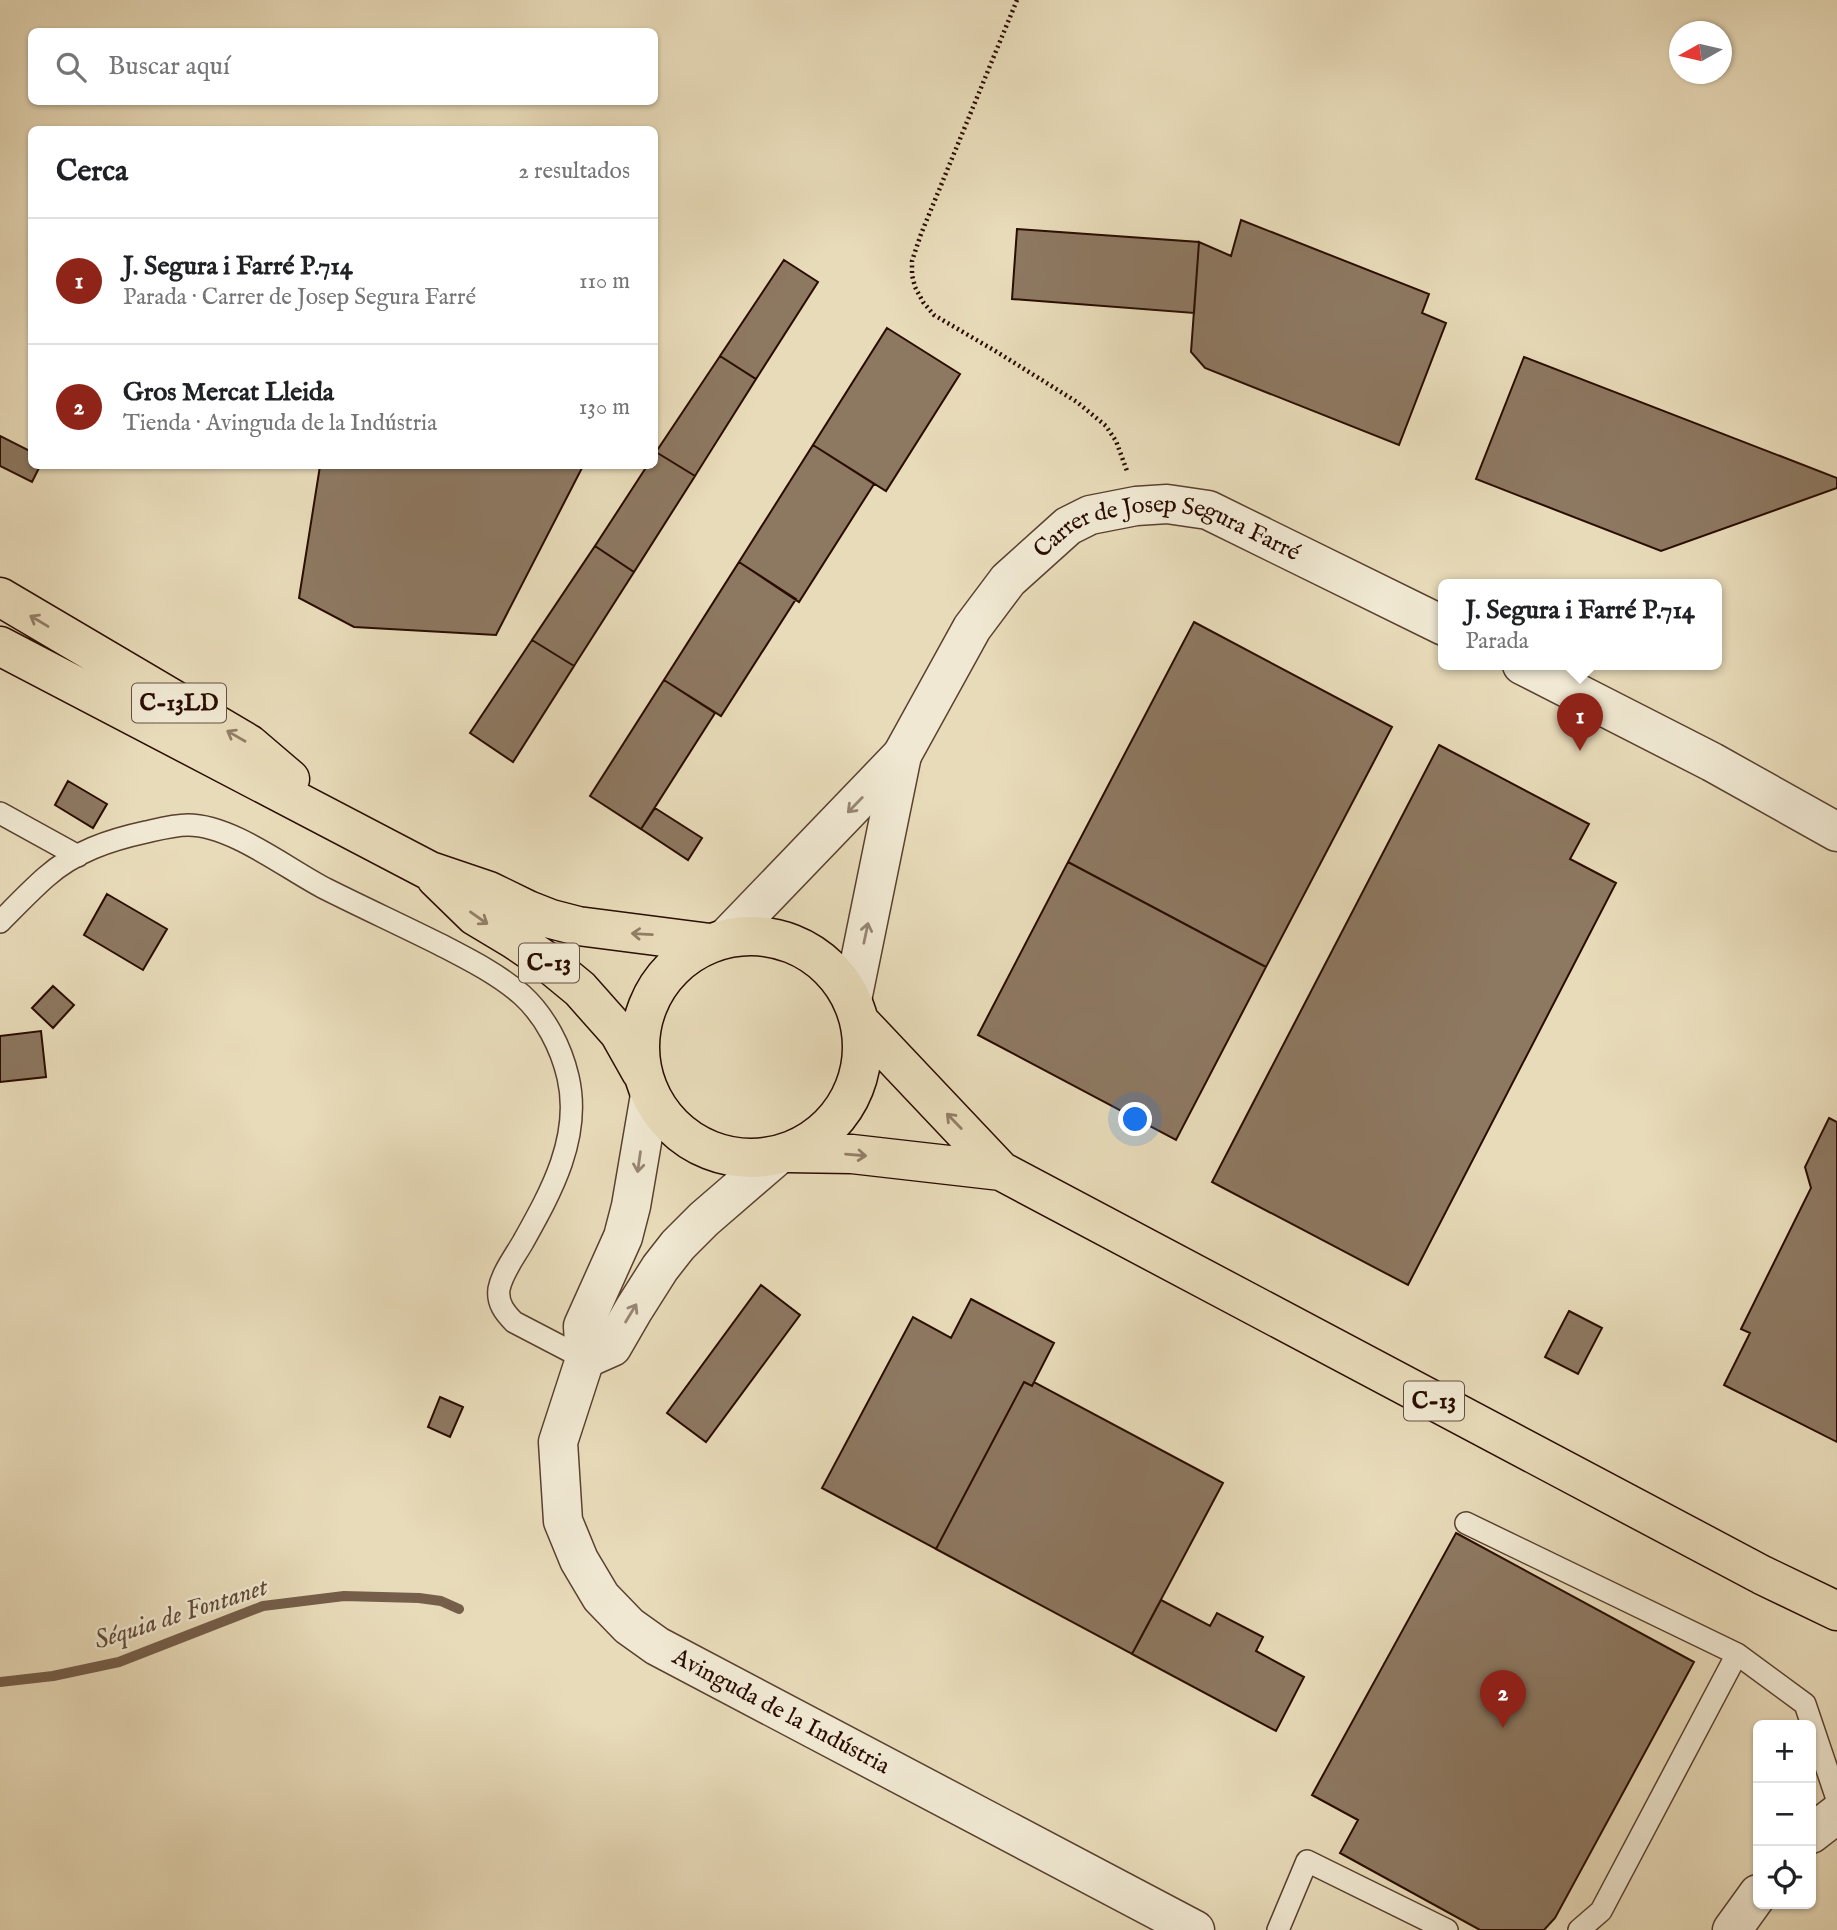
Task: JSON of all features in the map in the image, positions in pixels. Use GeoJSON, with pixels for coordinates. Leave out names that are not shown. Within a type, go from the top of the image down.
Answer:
{"type":"FeatureCollection","features":[{"type":"Feature","properties":{"kind":"main road","name":"C-13LD"},"geometry":{"type":"LineString","coordinates":[[0,597],[249,744],[345,825]]}},
{"type":"Feature","properties":{"kind":"main road","name":"C-13"},"geometry":{"type":"LineString","coordinates":[[0,646],[430,871],[489,891],[528,910],[565,923],[602,930],[718,940],[765,936],[801,946],[822,960],[840,978],[857,1012],[1002,1171],[1762,1575],[1837,1611]]}},
{"type":"Feature","properties":{"kind":"main road","name":"C-13"},"geometry":{"type":"LineString","coordinates":[[430,871],[475,916],[536,954],[580,989],[619,1033],[667,1120],[690,1140],[717,1153],[747,1158],[782,1154],[852,1154],[1002,1171]]}},
{"type":"Feature","properties":{"kind":"main road","name":"C-13"},"geometry":{"type":"LineString","coordinates":[[647,1086],[640,1055],[646,1008],[671,969],[689,954],[718,940]]}},
{"type":"Feature","properties":{"kind":"main road","name":"C-13"},"geometry":{"type":"LineString","coordinates":[[782,1154],[816,1138],[839,1115],[856,1087],[863,1056],[857,1012]]}},
{"type":"Feature","properties":{"kind":"street","name":"Carrer de Josep Segura Farré"},"geometry":{"type":"LineString","coordinates":[[718,940],[902,755],[972,628],[1008,580],[1068,526],[1090,514],[1167,504],[1208,510],[1438,623]]}},
{"type":"Feature","properties":{"kind":"street"},"geometry":{"type":"LineString","coordinates":[[1532,670],[1712,762],[1837,832]]}},
{"type":"Feature","properties":{"kind":"street","name":"Carrer de Josep Segura Farré"},"geometry":{"type":"LineString","coordinates":[[857,1012],[902,755]]}},
{"type":"Feature","properties":{"kind":"street","name":"Avinguda de la Indústria"},"geometry":{"type":"LineString","coordinates":[[647,1086],[631,1206],[623,1237],[583,1326],[585,1359],[558,1442],[563,1521],[579,1560],[601,1597],[629,1626],[657,1646],[1195,1930]]}},
{"type":"Feature","properties":{"kind":"street"},"geometry":{"type":"LineString","coordinates":[[585,1359],[612,1347],[660,1268],[678,1245],[704,1219],[782,1154]]}},
{"type":"Feature","properties":{"kind":"street"},"geometry":{"type":"LineString","coordinates":[[1816,1830],[1837,1814]]}},
{"type":"Feature","properties":{"kind":"street"},"geometry":{"type":"LineString","coordinates":[[1732,1930],[1753,1901]]}},
{"type":"Feature","properties":{"kind":"lane"},"geometry":{"type":"LineString","coordinates":[[0,813],[78,856]]}},
{"type":"Feature","properties":{"kind":"lane"},"geometry":{"type":"LineString","coordinates":[[0,922],[65,862],[94,847],[126,836],[160,829],[184,825],[200,826],[214,829],[258,850],[325,889],[459,954],[505,982],[535,1009],[563,1059],[568,1078],[571,1118],[563,1160],[504,1276],[499,1290],[500,1303],[514,1322],[585,1359]]}},
{"type":"Feature","properties":{"kind":"lane"},"geometry":{"type":"LineString","coordinates":[[1466,1523],[1737,1654],[1805,1704],[1837,1799]]}},
{"type":"Feature","properties":{"kind":"lane"},"geometry":{"type":"LineString","coordinates":[[1579,1930],[1601,1911],[1737,1654]]}},
{"type":"Feature","properties":{"kind":"lane"},"geometry":{"type":"LineString","coordinates":[[1278,1930],[1307,1861],[1447,1930]]}},
{"type":"Feature","properties":{"kind":"path"},"geometry":{"type":"LineString","coordinates":[[1017,0],[921,234],[912,261],[912,275],[923,302],[934,315],[1077,402],[1106,426],[1116,441],[1124,462],[1136,506]]}},
{"type":"Feature","properties":{"kind":"building"},"geometry":{"type":"Polygon","coordinates":[[[1241,220],[1429,294],[1422,313],[1446,323],[1399,445],[1205,368],[1191,352],[1199,242],[1231,256],[1241,220]]]}},
{"type":"Feature","properties":{"kind":"building"},"geometry":{"type":"Polygon","coordinates":[[[1017,229],[1199,242],[1194,313],[1012,299],[1017,229]]]}},
{"type":"Feature","properties":{"kind":"building"},"geometry":{"type":"Polygon","coordinates":[[[784,260],[818,282],[756,379],[720,356],[784,260]]]}},
{"type":"Feature","properties":{"kind":"building"},"geometry":{"type":"Polygon","coordinates":[[[887,328],[960,374],[886,491],[813,445],[887,328]]]}},
{"type":"Feature","properties":{"kind":"building"},"geometry":{"type":"Polygon","coordinates":[[[720,356],[756,379],[695,476],[658,453],[658,449],[720,356]]]}},
{"type":"Feature","properties":{"kind":"building"},"geometry":{"type":"Polygon","coordinates":[[[1524,357],[1837,478],[1837,488],[1661,551],[1476,479],[1524,357]]]}},
{"type":"Feature","properties":{"kind":"building"},"geometry":{"type":"Polygon","coordinates":[[[0,436],[28,450],[28,469],[38,469],[32,482],[0,466],[0,436]]]}},
{"type":"Feature","properties":{"kind":"building"},"geometry":{"type":"Polygon","coordinates":[[[813,445],[874,484],[799,602],[739,562],[813,445]]]}},
{"type":"Feature","properties":{"kind":"building"},"geometry":{"type":"Polygon","coordinates":[[[658,453],[695,476],[634,572],[595,546],[645,469],[658,469],[658,453]]]}},
{"type":"Feature","properties":{"kind":"building"},"geometry":{"type":"Polygon","coordinates":[[[320,469],[581,469],[496,635],[354,627],[299,598],[320,469]]]}},
{"type":"Feature","properties":{"kind":"building"},"geometry":{"type":"Polygon","coordinates":[[[595,546],[634,572],[574,666],[532,640],[595,546]]]}},
{"type":"Feature","properties":{"kind":"building"},"geometry":{"type":"Polygon","coordinates":[[[739,562],[796,599],[721,716],[664,680],[739,562]]]}},
{"type":"Feature","properties":{"kind":"building"},"geometry":{"type":"Polygon","coordinates":[[[1194,622],[1392,727],[1266,967],[1068,862],[1194,622]]]}},
{"type":"Feature","properties":{"kind":"building"},"geometry":{"type":"Polygon","coordinates":[[[532,640],[574,666],[513,762],[470,733],[532,640]]]}},
{"type":"Feature","properties":{"kind":"building"},"geometry":{"type":"Polygon","coordinates":[[[664,680],[715,713],[641,829],[590,796],[664,680]]]}},
{"type":"Feature","properties":{"kind":"building"},"geometry":{"type":"Polygon","coordinates":[[[1439,745],[1589,824],[1570,859],[1616,883],[1408,1285],[1212,1182],[1439,745]]]}},
{"type":"Feature","properties":{"kind":"building"},"geometry":{"type":"Polygon","coordinates":[[[68,781],[107,804],[93,828],[55,805],[68,781]]]}},
{"type":"Feature","properties":{"kind":"building"},"geometry":{"type":"Polygon","coordinates":[[[655,808],[702,838],[688,860],[641,829],[655,808]]]}},
{"type":"Feature","properties":{"kind":"building"},"geometry":{"type":"Polygon","coordinates":[[[1068,862],[1266,967],[1176,1140],[978,1035],[1068,862]]]}},
{"type":"Feature","properties":{"kind":"building"},"geometry":{"type":"Polygon","coordinates":[[[107,894],[167,929],[143,970],[84,935],[107,894]]]}},
{"type":"Feature","properties":{"kind":"building"},"geometry":{"type":"Polygon","coordinates":[[[53,986],[74,1005],[53,1028],[32,1008],[53,986]]]}},
{"type":"Feature","properties":{"kind":"building"},"geometry":{"type":"Polygon","coordinates":[[[41,1031],[46,1077],[0,1082],[0,1036],[41,1031]]]}},
{"type":"Feature","properties":{"kind":"building"},"geometry":{"type":"Polygon","coordinates":[[[1829,1118],[1837,1122],[1837,1442],[1724,1385],[1750,1333],[1741,1329],[1811,1188],[1805,1167],[1829,1118]]]}},
{"type":"Feature","properties":{"kind":"building"},"geometry":{"type":"Polygon","coordinates":[[[761,1285],[800,1315],[706,1442],[667,1413],[761,1285]]]}},
{"type":"Feature","properties":{"kind":"building"},"geometry":{"type":"Polygon","coordinates":[[[971,1299],[1054,1343],[1032,1386],[1024,1382],[936,1549],[822,1488],[913,1317],[951,1338],[971,1299]]]}},
{"type":"Feature","properties":{"kind":"building"},"geometry":{"type":"Polygon","coordinates":[[[1569,1311],[1602,1328],[1578,1374],[1545,1357],[1569,1311]]]}},
{"type":"Feature","properties":{"kind":"building"},"geometry":{"type":"Polygon","coordinates":[[[1024,1382],[1032,1386],[1034,1382],[1223,1483],[1132,1654],[936,1549],[1024,1382]]]}},
{"type":"Feature","properties":{"kind":"building"},"geometry":{"type":"Polygon","coordinates":[[[440,1397],[463,1407],[450,1437],[428,1427],[440,1397]]]}},
{"type":"Feature","properties":{"kind":"building"},"geometry":{"type":"Polygon","coordinates":[[[1456,1533],[1694,1662],[1555,1918],[1544,1930],[1480,1930],[1340,1853],[1358,1820],[1312,1795],[1456,1533]]]}},
{"type":"Feature","properties":{"kind":"building"},"geometry":{"type":"Polygon","coordinates":[[[1161,1600],[1210,1626],[1217,1613],[1263,1637],[1256,1651],[1304,1677],[1276,1731],[1132,1654],[1161,1600]]]}},
{"type":"Feature","properties":{"kind":"waterway","name":"Séquia de Fontanet"},"geometry":{"type":"LineString","coordinates":[[0,1682],[53,1676],[119,1662],[263,1606],[344,1596],[419,1598],[441,1601],[459,1609]]}},
{"type":"Feature","properties":{"kind":"place","name":"J. Segura i Farré P.714"},"geometry":{"type":"Point","coordinates":[1580,751]}},
{"type":"Feature","properties":{"kind":"place","name":"Gros Mercat Lleida"},"geometry":{"type":"Point","coordinates":[1503,1728]}}]}
